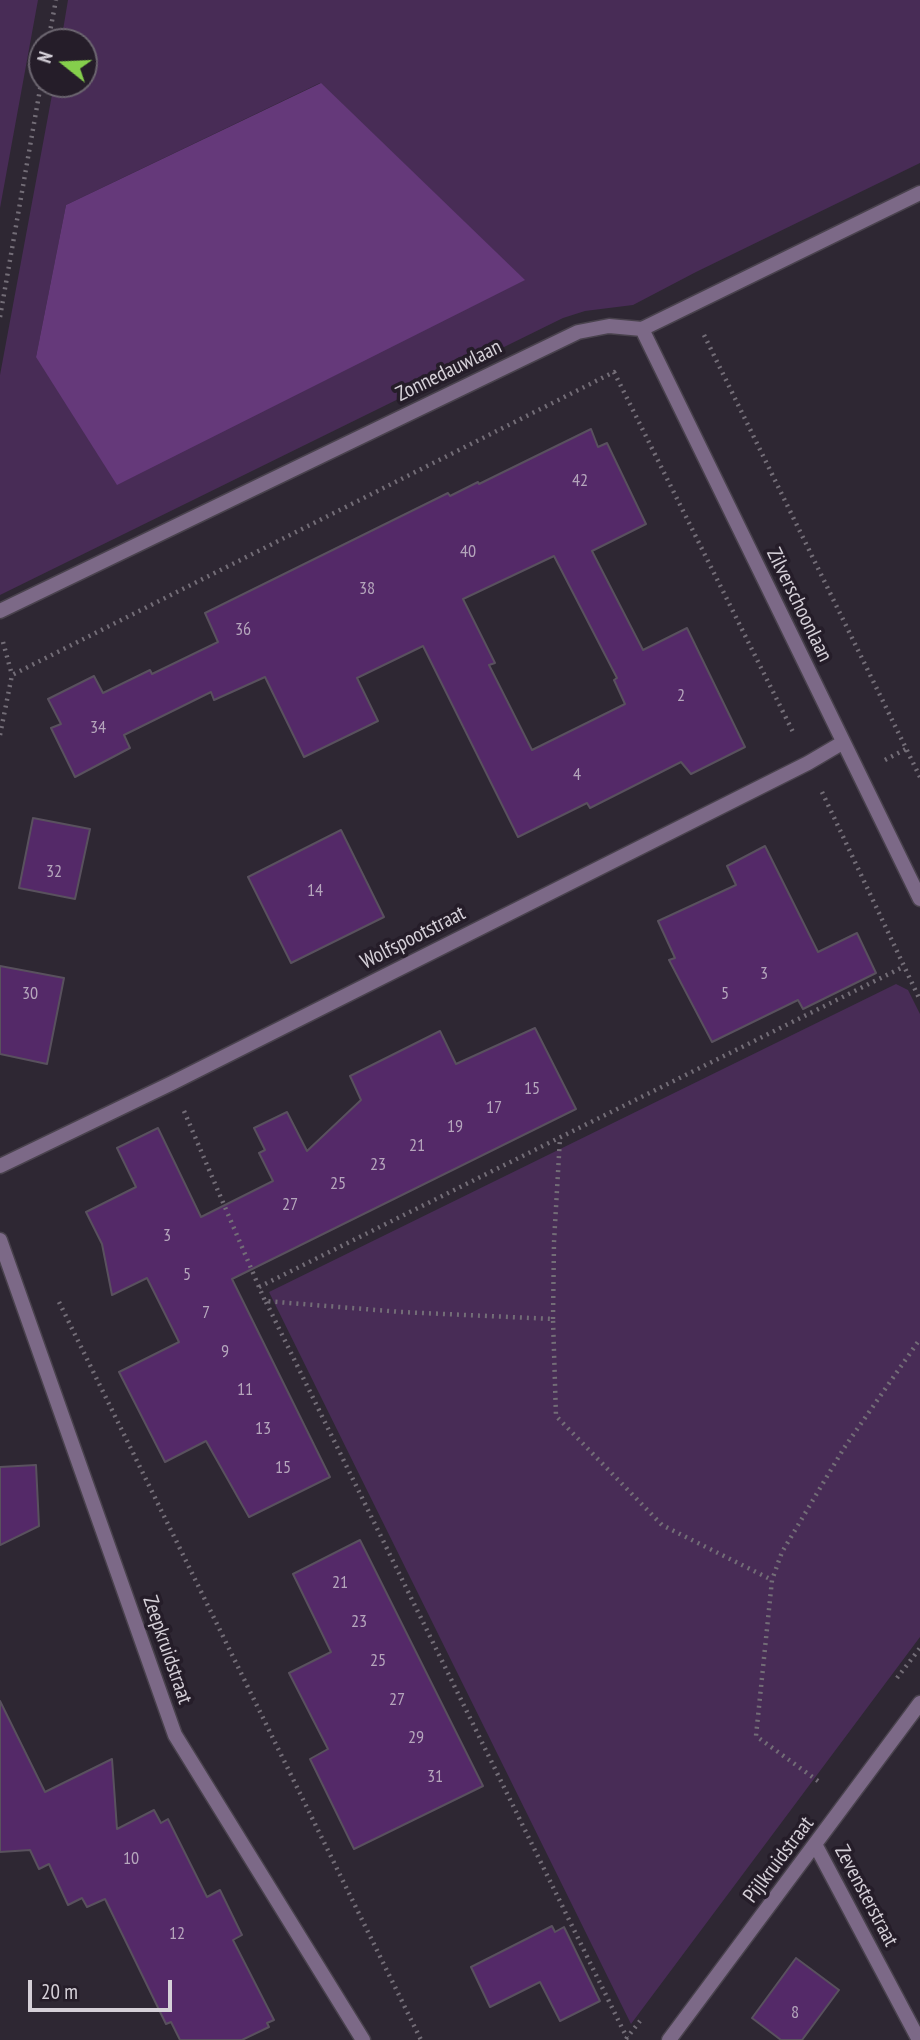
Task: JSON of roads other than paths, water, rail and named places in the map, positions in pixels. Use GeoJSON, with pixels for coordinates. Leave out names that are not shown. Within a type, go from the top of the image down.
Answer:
{"type":"FeatureCollection","features":[{"type":"Feature","properties":{"kind":"street","name":"Zonnedauwlaan"},"geometry":{"type":"LineString","coordinates":[[0,611],[579,332],[609,326],[642,329],[920,193]]}},
{"type":"Feature","properties":{"kind":"street","name":"Zilverschoonlaan"},"geometry":{"type":"LineString","coordinates":[[642,329],[920,899]]}},
{"type":"Feature","properties":{"kind":"street","name":"Wolfspootstraat"},"geometry":{"type":"LineString","coordinates":[[0,1166],[172,1083],[808,763],[842,743]]}},
{"type":"Feature","properties":{"kind":"street","name":"Zeepkruidstraat"},"geometry":{"type":"LineString","coordinates":[[0,1240],[175,1735],[363,2040]]}},
{"type":"Feature","properties":{"kind":"street","name":"Pijlkruidstraat"},"geometry":{"type":"LineString","coordinates":[[669,2040],[920,1703]]}},
{"type":"Feature","properties":{"kind":"street","name":"Zevensterstraat"},"geometry":{"type":"LineString","coordinates":[[816,1846],[919,2040]]}}]}
